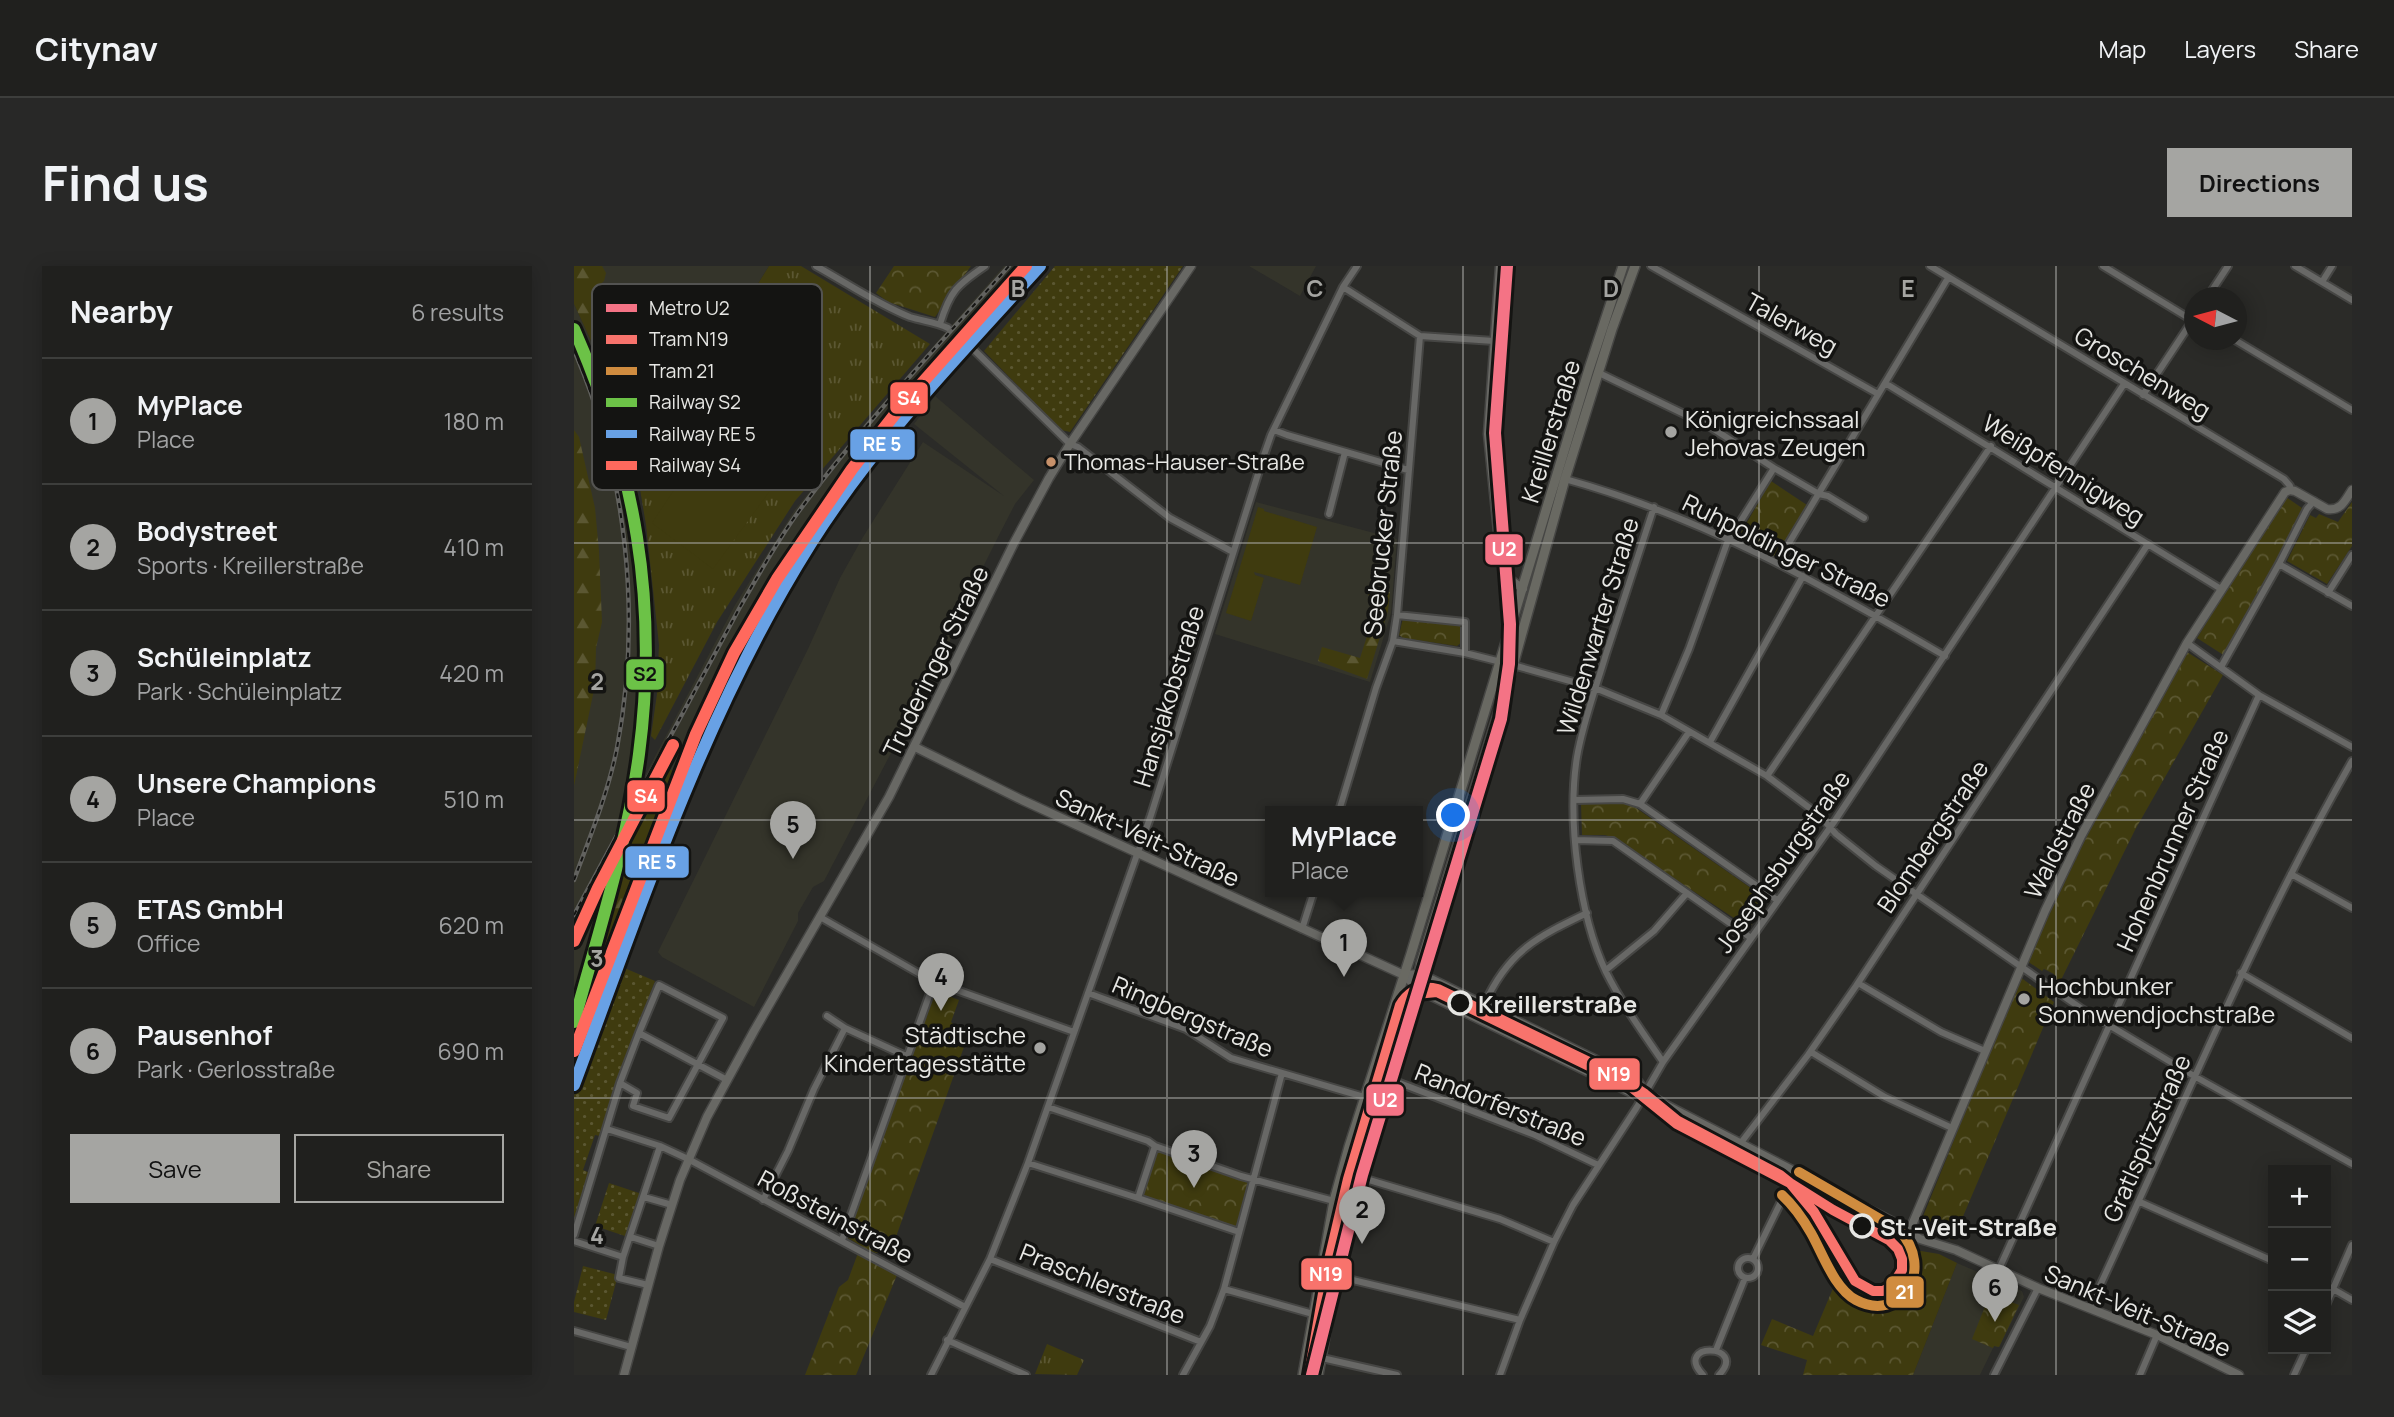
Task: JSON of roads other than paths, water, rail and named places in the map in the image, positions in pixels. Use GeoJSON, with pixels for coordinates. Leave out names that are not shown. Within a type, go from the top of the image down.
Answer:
{"type":"FeatureCollection","features":[{"type":"Feature","properties":{"kind":"main road","name":"Kreillerstraße"},"geometry":{"type":"LineString","coordinates":[[1318,1375],[1336,1276],[1359,1177],[1513,665],[1531,579],[1589,369],[1623,266]]}},
{"type":"Feature","properties":{"kind":"main road","name":"Kreillerstraße"},"geometry":{"type":"LineString","coordinates":[[1303,1375],[1334,1201],[1364,1097],[1523,589],[1531,579],[1635,266]]}},
{"type":"Feature","properties":{"kind":"street"},"geometry":{"type":"LineString","coordinates":[[816,266],[892,308],[948,328]]}},
{"type":"Feature","properties":{"kind":"street"},"geometry":{"type":"LineString","coordinates":[[940,324],[947,299],[985,266]]}},
{"type":"Feature","properties":{"kind":"street","name":"Truderinger Straße"},"geometry":{"type":"LineString","coordinates":[[624,1375],[659,1246],[688,1159],[727,1080],[915,747],[1014,543],[1070,444],[1191,266]]}},
{"type":"Feature","properties":{"kind":"street","name":"Hansjakobstraße"},"geometry":{"type":"LineString","coordinates":[[931,1375],[990,1259],[1028,1163],[1137,853],[1274,430],[1343,287],[1357,266]]}},
{"type":"Feature","properties":{"kind":"street"},"geometry":{"type":"LineString","coordinates":[[1500,266],[1488,434],[1500,557],[1513,583],[1523,589]]}},
{"type":"Feature","properties":{"kind":"street","name":"Talerweg"},"geometry":{"type":"LineString","coordinates":[[1651,266],[1878,394]]}},
{"type":"Feature","properties":{"kind":"street","name":"Groschenweg"},"geometry":{"type":"LineString","coordinates":[[1930,266],[2284,479],[2290,490],[2333,510],[2340,507],[2352,490]]}},
{"type":"Feature","properties":{"kind":"street"},"geometry":{"type":"LineString","coordinates":[[2103,266],[2184,313]]}},
{"type":"Feature","properties":{"kind":"street"},"geometry":{"type":"LineString","coordinates":[[2214,287],[2228,266]]}},
{"type":"Feature","properties":{"kind":"street"},"geometry":{"type":"LineString","coordinates":[[2295,266],[2352,300]]}},
{"type":"Feature","properties":{"kind":"street"},"geometry":{"type":"LineString","coordinates":[[2322,282],[2332,266]]}},
{"type":"Feature","properties":{"kind":"street"},"geometry":{"type":"LineString","coordinates":[[1777,563],[1948,278]]}},
{"type":"Feature","properties":{"kind":"street"},"geometry":{"type":"LineString","coordinates":[[1343,287],[1420,336],[1494,341]]}},
{"type":"Feature","properties":{"kind":"street"},"geometry":{"type":"LineString","coordinates":[[2143,395],[2184,332]]}},
{"type":"Feature","properties":{"kind":"street","name":"Seebrucker Straße"},"geometry":{"type":"LineString","coordinates":[[1341,806],[1393,641],[1420,336]]}},
{"type":"Feature","properties":{"kind":"street"},"geometry":{"type":"LineString","coordinates":[[2247,347],[2352,410]]}},
{"type":"Feature","properties":{"kind":"street"},"geometry":{"type":"LineString","coordinates":[[972,348],[1070,444],[1090,456],[1170,519],[1233,552]]}},
{"type":"Feature","properties":{"kind":"street"},"geometry":{"type":"LineString","coordinates":[[1599,373],[1709,426],[1774,468],[1864,518]]}},
{"type":"Feature","properties":{"kind":"street","name":"Weißpfennigweg"},"geometry":{"type":"LineString","coordinates":[[1885,383],[2221,589]]}},
{"type":"Feature","properties":{"kind":"street","name":"Josephsburgstraße"},"geometry":{"type":"LineString","coordinates":[[1500,1375],[1520,1320],[1573,1205],[1646,1093],[1663,1062],[1830,827],[2124,384]]}},
{"type":"Feature","properties":{"kind":"street"},"geometry":{"type":"LineString","coordinates":[[1274,430],[1408,470]]}},
{"type":"Feature","properties":{"kind":"street"},"geometry":{"type":"LineString","coordinates":[[1768,776],[1991,446]]}},
{"type":"Feature","properties":{"kind":"street"},"geometry":{"type":"LineString","coordinates":[[1329,514],[1345,452]]}},
{"type":"Feature","properties":{"kind":"street"},"geometry":{"type":"LineString","coordinates":[[1661,715],[1689,649],[1730,538],[1774,468]]}},
{"type":"Feature","properties":{"kind":"street","name":"Ruhpoldinger Straße"},"geometry":{"type":"LineString","coordinates":[[1565,479],[1654,507],[1730,538],[1877,615],[1945,656]]}},
{"type":"Feature","properties":{"kind":"street","name":"Waldstraße"},"geometry":{"type":"LineString","coordinates":[[1909,1232],[1984,1051],[2081,836],[2187,643],[2285,492],[2290,490]]}},
{"type":"Feature","properties":{"kind":"street"},"geometry":{"type":"LineString","coordinates":[[2221,667],[2307,509],[2314,501]]}},
{"type":"Feature","properties":{"kind":"street","name":"Wildenwarter Straße"},"geometry":{"type":"LineString","coordinates":[[1654,507],[1595,688],[1577,758],[1574,800],[1575,840],[1587,914],[1605,970],[1619,997],[1663,1062]]}},
{"type":"Feature","properties":{"kind":"street","name":"Blombergstraße"},"geometry":{"type":"LineString","coordinates":[[1740,1144],[1811,1052],[1858,983],[2148,544]]}},
{"type":"Feature","properties":{"kind":"street"},"geometry":{"type":"LineString","coordinates":[[2328,593],[2352,555]]}},
{"type":"Feature","properties":{"kind":"street"},"geometry":{"type":"LineString","coordinates":[[2279,564],[2352,606]]}},
{"type":"Feature","properties":{"kind":"street"},"geometry":{"type":"LineString","coordinates":[[1506,572],[1531,579]]}},
{"type":"Feature","properties":{"kind":"street"},"geometry":{"type":"LineString","coordinates":[[1710,742],[1803,576]]}},
{"type":"Feature","properties":{"kind":"street"},"geometry":{"type":"LineString","coordinates":[[1397,615],[1465,622],[1465,653]]}},
{"type":"Feature","properties":{"kind":"street"},"geometry":{"type":"LineString","coordinates":[[1393,641],[1501,662]]}},
{"type":"Feature","properties":{"kind":"street"},"geometry":{"type":"LineString","coordinates":[[2187,643],[2259,695],[2352,747]]}},
{"type":"Feature","properties":{"kind":"street"},"geometry":{"type":"LineString","coordinates":[[1513,665],[1595,688],[1661,715],[1768,776],[1819,815],[1876,866],[2109,1026],[2352,1164]]}},
{"type":"Feature","properties":{"kind":"street","name":"Hohenbrunner Straße"},"geometry":{"type":"LineString","coordinates":[[1999,1269],[2259,695]]}},
{"type":"Feature","properties":{"kind":"street"},"geometry":{"type":"LineString","coordinates":[[1640,804],[1689,732]]}},
{"type":"Feature","properties":{"kind":"street","name":"Sankt-Veit-Straße"},"geometry":{"type":"LineString","coordinates":[[915,747],[1022,800],[1404,975],[1416,988],[1636,1095],[1646,1093]]}},
{"type":"Feature","properties":{"kind":"street","name":"Gratlspitzstraße"},"geometry":{"type":"LineString","coordinates":[[2090,1307],[2140,1202],[2241,973],[2352,761]]}},
{"type":"Feature","properties":{"kind":"street"},"geometry":{"type":"LineString","coordinates":[[1574,800],[1623,799],[1640,804],[1777,901]]}},
{"type":"Feature","properties":{"kind":"street"},"geometry":{"type":"LineString","coordinates":[[1575,840],[1613,841],[1751,938]]}},
{"type":"Feature","properties":{"kind":"street"},"geometry":{"type":"LineString","coordinates":[[2291,874],[2352,908]]}},
{"type":"Feature","properties":{"kind":"street"},"geometry":{"type":"LineString","coordinates":[[1605,970],[1654,931],[1687,893]]}},
{"type":"Feature","properties":{"kind":"street"},"geometry":{"type":"LineString","coordinates":[[1302,929],[1312,897]]}},
{"type":"Feature","properties":{"kind":"street"},"geometry":{"type":"LineString","coordinates":[[1484,1005],[1510,960],[1554,928],[1587,914]]}},
{"type":"Feature","properties":{"kind":"street"},"geometry":{"type":"LineString","coordinates":[[820,917],[934,982],[1074,1032]]}},
{"type":"Feature","properties":{"kind":"street"},"geometry":{"type":"LineString","coordinates":[[2241,973],[2352,1038]]}},
{"type":"Feature","properties":{"kind":"street","name":"Sankt-Veit-Straße"},"geometry":{"type":"LineString","coordinates":[[1404,975],[1419,974],[1637,1080],[1646,1093],[1920,1239],[1947,1246],[2038,1288],[2157,1335],[2239,1375]]}},
{"type":"Feature","properties":{"kind":"street"},"geometry":{"type":"LineString","coordinates":[[842,1240],[934,982]]}},
{"type":"Feature","properties":{"kind":"street"},"geometry":{"type":"LineString","coordinates":[[1858,983],[1941,1032],[1984,1051]]}},
{"type":"Feature","properties":{"kind":"street"},"geometry":{"type":"LineString","coordinates":[[574,1235],[621,1083],[659,985],[723,1018],[669,1118],[633,1106],[637,1094],[621,1083]]}},
{"type":"Feature","properties":{"kind":"street","name":"Ringbergstraße"},"geometry":{"type":"LineString","coordinates":[[1088,993],[1186,1029],[1231,1058],[1364,1097]]}},
{"type":"Feature","properties":{"kind":"street"},"geometry":{"type":"LineString","coordinates":[[827,1016],[845,1028],[906,1056]]}},
{"type":"Feature","properties":{"kind":"street"},"geometry":{"type":"LineString","coordinates":[[763,1200],[845,1028]]}},
{"type":"Feature","properties":{"kind":"street"},"geometry":{"type":"LineString","coordinates":[[639,1033],[727,1080]]}},
{"type":"Feature","properties":{"kind":"street"},"geometry":{"type":"LineString","coordinates":[[1811,1052],[1897,1104],[1952,1128]]}},
{"type":"Feature","properties":{"kind":"street"},"geometry":{"type":"LineString","coordinates":[[1183,1375],[1224,1289],[1282,1073]]}},
{"type":"Feature","properties":{"kind":"street","name":"Randorferstraße"},"geometry":{"type":"LineString","coordinates":[[1389,1079],[1522,1129],[1598,1166]]}},
{"type":"Feature","properties":{"kind":"street"},"geometry":{"type":"LineString","coordinates":[[1048,1107],[1254,1179],[1334,1201]]}},
{"type":"Feature","properties":{"kind":"street"},"geometry":{"type":"LineString","coordinates":[[607,1129],[660,1146],[688,1159]]}},
{"type":"Feature","properties":{"kind":"street"},"geometry":{"type":"LineString","coordinates":[[648,1285],[619,1278],[623,1257],[660,1146]]}},
{"type":"Feature","properties":{"kind":"street"},"geometry":{"type":"LineString","coordinates":[[1138,1198],[1155,1146]]}},
{"type":"Feature","properties":{"kind":"street","name":"Roßsteinstraße"},"geometry":{"type":"LineString","coordinates":[[688,1159],[965,1307]]}},
{"type":"Feature","properties":{"kind":"street"},"geometry":{"type":"LineString","coordinates":[[1028,1163],[1239,1232]]}},
{"type":"Feature","properties":{"kind":"street"},"geometry":{"type":"LineString","coordinates":[[1753,1259],[1795,1173]]}},
{"type":"Feature","properties":{"kind":"street"},"geometry":{"type":"LineString","coordinates":[[1359,1177],[1500,1219],[1554,1242]]}},
{"type":"Feature","properties":{"kind":"street"},"geometry":{"type":"LineString","coordinates":[[644,1197],[672,1205]]}},
{"type":"Feature","properties":{"kind":"street"},"geometry":{"type":"LineString","coordinates":[[2140,1202],[2268,1259]]}},
{"type":"Feature","properties":{"kind":"street"},"geometry":{"type":"LineString","coordinates":[[631,1237],[659,1246]]}},
{"type":"Feature","properties":{"kind":"street"},"geometry":{"type":"LineString","coordinates":[[574,1241],[623,1257]]}},
{"type":"Feature","properties":{"kind":"street"},"geometry":{"type":"LineString","coordinates":[[2331,1294],[2352,1245]]}},
{"type":"Feature","properties":{"kind":"street","name":"Praschlerstraße"},"geometry":{"type":"LineString","coordinates":[[990,1259],[1201,1342]]}},
{"type":"Feature","properties":{"kind":"street"},"geometry":{"type":"LineString","coordinates":[[1745,1278],[1738,1271],[1738,1265],[1743,1260],[1753,1259]]}},
{"type":"Feature","properties":{"kind":"street"},"geometry":{"type":"LineString","coordinates":[[1745,1278],[1753,1277],[1757,1273],[1758,1266],[1753,1259]]}},
{"type":"Feature","properties":{"kind":"street"},"geometry":{"type":"LineString","coordinates":[[1336,1276],[1520,1320]]}},
{"type":"Feature","properties":{"kind":"street"},"geometry":{"type":"LineString","coordinates":[[1716,1350],[1745,1278]]}},
{"type":"Feature","properties":{"kind":"street"},"geometry":{"type":"LineString","coordinates":[[1994,1375],[2038,1288]]}},
{"type":"Feature","properties":{"kind":"street"},"geometry":{"type":"LineString","coordinates":[[1224,1289],[1313,1314]]}},
{"type":"Feature","properties":{"kind":"street"},"geometry":{"type":"LineString","coordinates":[[2333,1290],[2352,1300]]}},
{"type":"Feature","properties":{"kind":"street"},"geometry":{"type":"LineString","coordinates":[[574,1331],[631,1347]]}},
{"type":"Feature","properties":{"kind":"street"},"geometry":{"type":"LineString","coordinates":[[2140,1375],[2157,1335]]}},
{"type":"Feature","properties":{"kind":"street"},"geometry":{"type":"LineString","coordinates":[[947,1339],[1026,1375]]}},
{"type":"Feature","properties":{"kind":"street"},"geometry":{"type":"LineString","coordinates":[[1703,1375],[1696,1364],[1699,1355],[1707,1350],[1716,1350]]}},
{"type":"Feature","properties":{"kind":"street"},"geometry":{"type":"LineString","coordinates":[[1716,1350],[1725,1361],[1723,1370],[1718,1375]]}},
{"type":"Feature","properties":{"kind":"street"},"geometry":{"type":"LineString","coordinates":[[2294,1375],[2304,1354]]}},
{"type":"Feature","properties":{"kind":"street"},"geometry":{"type":"LineString","coordinates":[[1321,1358],[1397,1375]]}},
{"type":"Feature","properties":{"kind":"tunnel"},"geometry":{"type":"LineString","coordinates":[[948,328],[972,348]]}},
{"type":"Feature","properties":{"kind":"tram line","name":"N19"},"geometry":{"type":"LineString","coordinates":[[1309,1375],[1328,1264],[1348,1179],[1400,1005],[1416,990],[1438,989],[1616,1075],[1678,1121],[1780,1175],[1790,1183]]}},
{"type":"Feature","properties":{"kind":"tram line","name":"N19"},"geometry":{"type":"LineString","coordinates":[[1312,1375],[1331,1264],[1351,1180],[1402,1008],[1416,994],[1437,992],[1630,1086],[1677,1124],[1790,1183]]}},
{"type":"Feature","properties":{"kind":"tram line","name":"21"},"geometry":{"type":"LineString","coordinates":[[1782,1195],[1811,1233],[1835,1279],[1848,1295],[1872,1305],[1887,1305],[1899,1299],[1908,1289],[1914,1276],[1914,1261],[1910,1245],[1899,1230],[1799,1172]]}},
{"type":"Feature","properties":{"kind":"tram line","name":"N19"},"geometry":{"type":"LineString","coordinates":[[1790,1183],[1889,1240],[1898,1249],[1902,1270],[1892,1286],[1883,1291],[1873,1291],[1855,1281],[1814,1212],[1790,1183]]}},
{"type":"Feature","properties":{"kind":"tram line"},"geometry":{"type":"LineString","coordinates":[[1810,1194],[1838,1205],[1898,1238],[1904,1247],[1905,1256],[1900,1275]]}},
{"type":"Feature","properties":{"kind":"railway"},"geometry":{"type":"LineString","coordinates":[[822,480],[875,416],[1009,266]]}},
{"type":"Feature","properties":{"kind":"railway"},"geometry":{"type":"LineString","coordinates":[[574,350],[592,397]]}},
{"type":"Feature","properties":{"kind":"railway"},"geometry":{"type":"LineString","coordinates":[[574,880],[604,798],[617,748],[625,698],[628,597],[625,546],[616,490]]}},
{"type":"Feature","properties":{"kind":"railway"},"geometry":{"type":"LineString","coordinates":[[574,915],[740,607],[791,522],[815,490]]}},
{"type":"Feature","properties":{"kind":"metro line","name":"U2"},"geometry":{"type":"LineString","coordinates":[[1312,1375],[1362,1175],[1501,719],[1509,664],[1510,624],[1495,433],[1507,266]]}},
{"type":"Feature","properties":{"kind":"rail line","name":"S4"},"geometry":{"type":"LineString","coordinates":[[574,1051],[696,734],[734,653],[777,579],[852,469],[899,409],[1026,266]]}},
{"type":"Feature","properties":{"kind":"rail line","name":"S2"},"geometry":{"type":"LineString","coordinates":[[574,329],[592,374]]}},
{"type":"Feature","properties":{"kind":"rail line","name":"S2"},"geometry":{"type":"LineString","coordinates":[[574,1022],[611,889],[639,754],[646,643],[637,537],[628,490]]}},
{"type":"Feature","properties":{"kind":"rail line","name":"S4"},"geometry":{"type":"LineString","coordinates":[[574,941],[598,888],[673,745]]}},
{"type":"Feature","properties":{"kind":"place","name":"Königreichssaal Jehovas Zeugen"},"geometry":{"type":"Point","coordinates":[1671,432]}},
{"type":"Feature","properties":{"kind":"place","name":"Thomas-Hauser-Straße"},"geometry":{"type":"Point","coordinates":[1051,462]}},
{"type":"Feature","properties":{"kind":"place","name":"ETAS GmbH"},"geometry":{"type":"Point","coordinates":[793,859]}},
{"type":"Feature","properties":{"kind":"place","name":"MyPlace"},"geometry":{"type":"Point","coordinates":[1344,977]}},
{"type":"Feature","properties":{"kind":"place","name":"Hochbunker Sonnwendjochstraße"},"geometry":{"type":"Point","coordinates":[2024,999]}},
{"type":"Feature","properties":{"kind":"place","name":"Kreillerstraße"},"geometry":{"type":"Point","coordinates":[1460,1003]}},
{"type":"Feature","properties":{"kind":"place","name":"Unsere Champions"},"geometry":{"type":"Point","coordinates":[941,1011]}},
{"type":"Feature","properties":{"kind":"place","name":"Städtische Kindertagesstätte"},"geometry":{"type":"Point","coordinates":[1040,1048]}},
{"type":"Feature","properties":{"kind":"place","name":"Schüleinplatz"},"geometry":{"type":"Point","coordinates":[1194,1188]}},
{"type":"Feature","properties":{"kind":"place","name":"St.-Veit-Straße"},"geometry":{"type":"Point","coordinates":[1862,1226]}},
{"type":"Feature","properties":{"kind":"place","name":"Bodystreet"},"geometry":{"type":"Point","coordinates":[1362,1244]}},
{"type":"Feature","properties":{"kind":"place","name":"Pausenhof"},"geometry":{"type":"Point","coordinates":[1995,1322]}}]}
